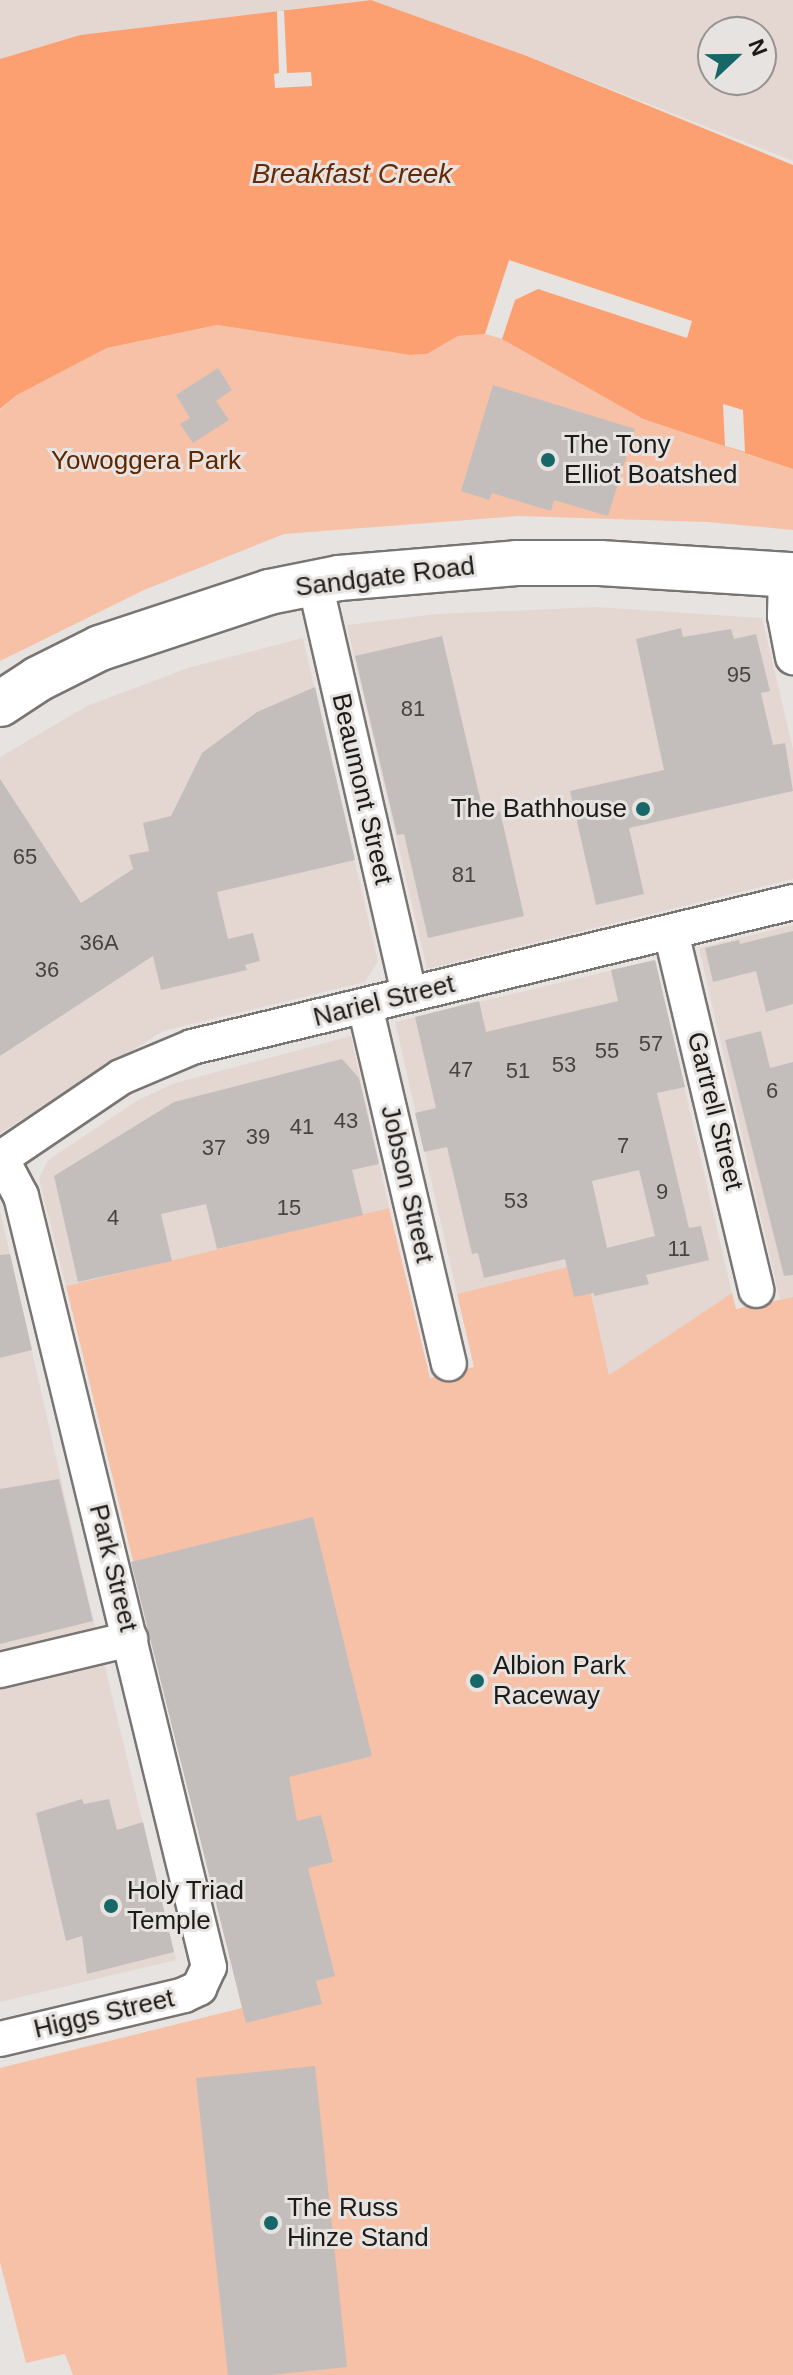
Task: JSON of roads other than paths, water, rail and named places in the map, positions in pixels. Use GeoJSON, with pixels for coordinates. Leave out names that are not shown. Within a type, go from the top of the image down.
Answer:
{"type":"FeatureCollection","features":[{"type":"Feature","properties":{"kind":"main road","name":"Sandgate Road"},"geometry":{"type":"LineString","coordinates":[[0,704],[38,679],[100,648],[269,592],[371,573],[516,563],[600,563],[790,575]]}},
{"type":"Feature","properties":{"kind":"street"},"geometry":{"type":"LineString","coordinates":[[790,575],[785,616],[793,657]]}},
{"type":"Feature","properties":{"kind":"street","name":"Beaumont Street"},"geometry":{"type":"LineString","coordinates":[[315,583],[409,994]]}},
{"type":"Feature","properties":{"kind":"street","name":"Nariel Street"},"geometry":{"type":"LineString","coordinates":[[0,1158],[121,1077],[181,1052],[793,902]]}},
{"type":"Feature","properties":{"kind":"street","name":"Gartrell Street"},"geometry":{"type":"LineString","coordinates":[[671,932],[756,1290]]}},
{"type":"Feature","properties":{"kind":"street","name":"Jobson Street"},"geometry":{"type":"LineString","coordinates":[[365,1006],[449,1363]]}},
{"type":"Feature","properties":{"kind":"street","name":"Park Street"},"geometry":{"type":"LineString","coordinates":[[0,1158],[21,1196],[208,1959],[204,1982]]}},
{"type":"Feature","properties":{"kind":"street"},"geometry":{"type":"LineString","coordinates":[[0,1670],[130,1639]]}},
{"type":"Feature","properties":{"kind":"street","name":"Higgs Street"},"geometry":{"type":"LineString","coordinates":[[0,2039],[184,1995],[204,1982]]}},
{"type":"Feature","properties":{"kind":"water","name":"Breakfast Creek"},"geometry":{"type":"Polygon","coordinates":[[[371,0],[527,56],[793,165],[793,469],[643,419],[502,339],[485,334],[458,336],[427,354],[410,355],[217,325],[107,348],[17,395],[0,409],[0,59],[80,35],[371,0]]]}},
{"type":"Feature","properties":{"kind":"place","name":"The Tony Elliot Boatshed"},"geometry":{"type":"Point","coordinates":[548,460]}},
{"type":"Feature","properties":{"kind":"place","name":"The Bathhouse"},"geometry":{"type":"Point","coordinates":[643,809]}},
{"type":"Feature","properties":{"kind":"place","name":"Albion Park Raceway"},"geometry":{"type":"Point","coordinates":[477,1681]}},
{"type":"Feature","properties":{"kind":"place","name":"Holy Triad Temple"},"geometry":{"type":"Point","coordinates":[111,1906]}},
{"type":"Feature","properties":{"kind":"place","name":"The Russ Hinze Stand"},"geometry":{"type":"Point","coordinates":[271,2223]}},
{"type":"Feature","properties":{"kind":"park label","name":"Yowoggera Park"},"geometry":{"type":"Point","coordinates":[146,461]}}]}
